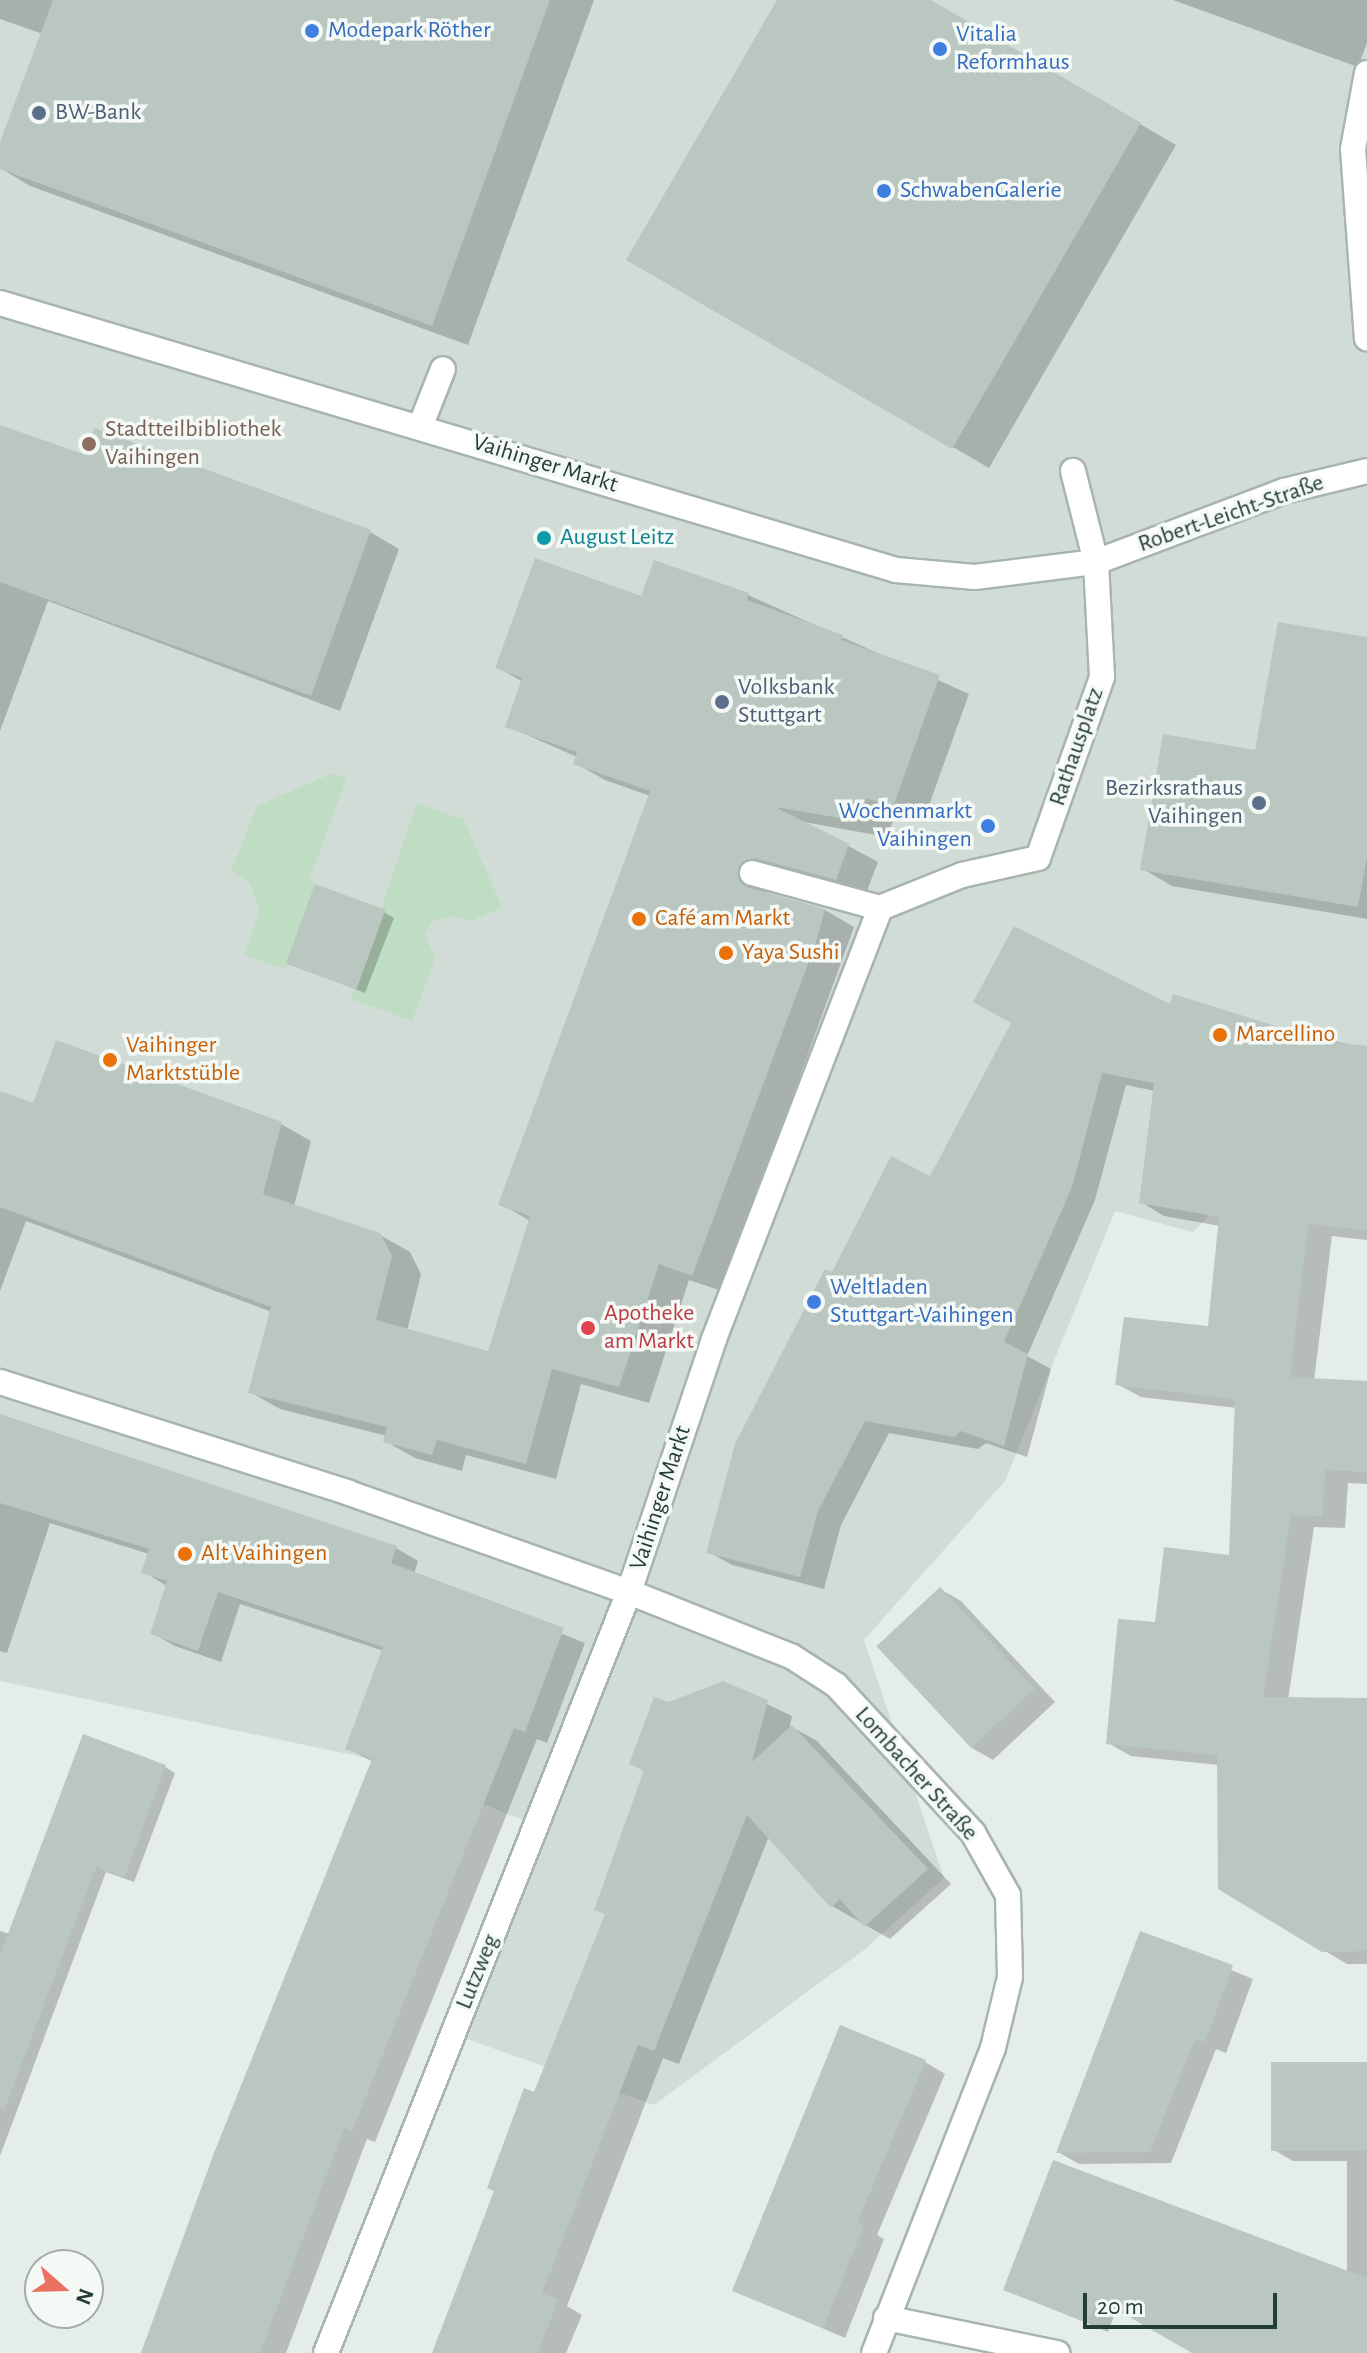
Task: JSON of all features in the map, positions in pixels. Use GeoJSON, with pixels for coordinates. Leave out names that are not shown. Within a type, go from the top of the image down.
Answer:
{"type":"FeatureCollection","features":[{"type":"Feature","properties":{"kind":"street"},"geometry":{"type":"LineString","coordinates":[[1367,73],[1353,149],[1367,338]]}},
{"type":"Feature","properties":{"kind":"street","name":"Vaihinger Markt"},"geometry":{"type":"LineString","coordinates":[[0,303],[896,570],[975,577],[1096,562]]}},
{"type":"Feature","properties":{"kind":"street"},"geometry":{"type":"LineString","coordinates":[[420,427],[443,369]]}},
{"type":"Feature","properties":{"kind":"street","name":"Rathausplatz"},"geometry":{"type":"LineString","coordinates":[[880,908],[962,875],[1038,858],[1102,677],[1096,562],[1073,471]]}},
{"type":"Feature","properties":{"kind":"street","name":"Robert-Leicht-Straße"},"geometry":{"type":"LineString","coordinates":[[1096,562],[1284,491],[1367,471]]}},
{"type":"Feature","properties":{"kind":"street"},"geometry":{"type":"LineString","coordinates":[[752,873],[880,908]]}},
{"type":"Feature","properties":{"kind":"street","name":"Vaihinger Markt"},"geometry":{"type":"LineString","coordinates":[[0,1382],[196,1441],[629,1592],[714,1339],[880,908]]}},
{"type":"Feature","properties":{"kind":"street","name":"Lombacher Straße"},"geometry":{"type":"LineString","coordinates":[[629,1592],[791,1656],[836,1685],[973,1833],[1008,1895],[1010,1977],[993,2048],[874,2353]]}},
{"type":"Feature","properties":{"kind":"street","name":"Lutzweg"},"geometry":{"type":"LineString","coordinates":[[326,2353],[629,1592]]}},
{"type":"Feature","properties":{"kind":"street"},"geometry":{"type":"LineString","coordinates":[[886,2318],[1057,2353]]}},
{"type":"Feature","properties":{"kind":"shaded area"},"geometry":{"type":"Polygon","coordinates":[[[0,0],[1367,0],[1367,59],[1340,143],[1367,147],[1367,1126],[1214,1210],[1193,1232],[1115,1211],[1005,1481],[864,1640],[944,1878],[864,1950],[654,2105],[450,2033],[535,1825],[372,1759],[0,1681],[0,0]]]}},
{"type":"Feature","properties":{"kind":"green space"},"geometry":{"type":"Polygon","coordinates":[[[333,773],[347,778],[309,880],[316,884],[285,969],[245,955],[260,910],[249,882],[231,871],[257,806],[333,773]]]}},
{"type":"Feature","properties":{"kind":"green space"},"geometry":{"type":"Polygon","coordinates":[[[417,803],[464,820],[502,907],[471,921],[448,916],[432,922],[425,934],[435,959],[412,1021],[351,999],[417,803]]]}},
{"type":"Feature","properties":{"kind":"building"},"geometry":{"type":"Polygon","coordinates":[[[53,0],[550,0],[432,326],[0,169],[0,142],[53,0]]]}},
{"type":"Feature","properties":{"kind":"building","name":"SchwabenGalerie"},"geometry":{"type":"Polygon","coordinates":[[[777,0],[931,0],[1141,123],[952,449],[626,260],[777,0]]]}},
{"type":"Feature","properties":{"kind":"building"},"geometry":{"type":"Polygon","coordinates":[[[0,425],[86,455],[94,428],[371,530],[311,696],[0,582],[0,425]]]}},
{"type":"Feature","properties":{"kind":"building"},"geometry":{"type":"Polygon","coordinates":[[[535,558],[641,596],[654,560],[749,593],[747,600],[843,635],[841,640],[940,675],[893,807],[866,798],[857,821],[775,807],[849,844],[836,880],[755,858],[738,868],[738,878],[747,887],[825,909],[816,942],[692,1276],[659,1264],[619,1387],[552,1369],[526,1464],[437,1440],[432,1455],[383,1442],[387,1427],[248,1393],[271,1307],[0,1207],[0,1091],[33,1103],[56,1040],[282,1122],[263,1194],[380,1233],[392,1256],[376,1320],[488,1351],[530,1216],[498,1205],[650,791],[573,764],[577,752],[505,727],[522,678],[495,668],[535,558]]]}},
{"type":"Feature","properties":{"kind":"building","name":"Bezirksrathaus Vaihingen"},"geometry":{"type":"Polygon","coordinates":[[[1278,622],[1367,637],[1367,856],[1358,907],[1140,870],[1163,734],[1255,750],[1278,622]]]}},
{"type":"Feature","properties":{"kind":"building"},"geometry":{"type":"Polygon","coordinates":[[[315,884],[385,910],[356,990],[286,964],[315,884]]]}},
{"type":"Feature","properties":{"kind":"building"},"geometry":{"type":"Polygon","coordinates":[[[1014,926],[1170,1004],[1173,994],[1324,1041],[1367,1046],[1367,1230],[1308,1224],[1290,1377],[1367,1381],[1367,1472],[1325,1470],[1322,1516],[1291,1515],[1263,1697],[1367,1698],[1367,1951],[1322,1952],[1218,1889],[1217,1755],[1106,1744],[1118,1619],[1155,1622],[1164,1547],[1229,1555],[1235,1399],[1115,1385],[1124,1317],[1208,1326],[1219,1217],[1139,1203],[1154,1083],[1102,1073],[1072,1187],[1004,1342],[1028,1354],[1004,1446],[961,1431],[954,1437],[865,1421],[818,1511],[800,1577],[706,1553],[735,1444],[825,1269],[832,1272],[891,1156],[930,1176],[1011,1023],[973,1002],[1014,926]]]}},
{"type":"Feature","properties":{"kind":"building"},"geometry":{"type":"Polygon","coordinates":[[[0,1414],[397,1546],[391,1563],[564,1628],[525,1732],[514,1728],[352,2131],[344,2128],[260,2353],[141,2353],[214,2153],[372,1759],[345,1749],[383,1647],[218,1592],[198,1651],[150,1634],[167,1581],[141,1573],[149,1549],[0,1503],[0,1414]]]}},
{"type":"Feature","properties":{"kind":"building"},"geometry":{"type":"Polygon","coordinates":[[[940,1587],[1035,1689],[971,1748],[876,1646],[940,1587]]]}},
{"type":"Feature","properties":{"kind":"building"},"geometry":{"type":"Polygon","coordinates":[[[723,1681],[768,1700],[752,1762],[792,1725],[928,1869],[864,1927],[840,1899],[831,1908],[747,1815],[654,2051],[638,2045],[542,2293],[558,2299],[538,2353],[432,2353],[494,2191],[487,2188],[524,2088],[534,2092],[605,1914],[594,1910],[644,1770],[629,1764],[654,1697],[669,1702],[723,1681]]]}},
{"type":"Feature","properties":{"kind":"building"},"geometry":{"type":"Polygon","coordinates":[[[83,1734],[166,1765],[124,1878],[96,1867],[5,2108],[0,2107],[0,1955],[83,1734]]]}},
{"type":"Feature","properties":{"kind":"building"},"geometry":{"type":"Polygon","coordinates":[[[1140,1931],[1233,1965],[1205,2042],[1195,2039],[1150,2152],[1056,2153],[1140,1931]]]}},
{"type":"Feature","properties":{"kind":"building"},"geometry":{"type":"Polygon","coordinates":[[[840,2025],[926,2060],[857,2223],[864,2225],[823,2328],[732,2291],[840,2025]]]}},
{"type":"Feature","properties":{"kind":"building"},"geometry":{"type":"Polygon","coordinates":[[[1271,2062],[1367,2062],[1367,2151],[1271,2151],[1271,2062]]]}},
{"type":"Feature","properties":{"kind":"building"},"geometry":{"type":"Polygon","coordinates":[[[1053,2160],[1367,2278],[1367,2353],[1192,2353],[1098,2299],[1088,2323],[1003,2290],[1053,2160]]]}},
{"type":"Feature","properties":{"kind":"place","name":"Modepark Röther"},"geometry":{"type":"Point","coordinates":[312,31]}},
{"type":"Feature","properties":{"kind":"place","name":"Vitalia Reformhaus"},"geometry":{"type":"Point","coordinates":[940,49]}},
{"type":"Feature","properties":{"kind":"place","name":"BW-Bank"},"geometry":{"type":"Point","coordinates":[39,113]}},
{"type":"Feature","properties":{"kind":"place","name":"SchwabenGalerie"},"geometry":{"type":"Point","coordinates":[884,191]}},
{"type":"Feature","properties":{"kind":"place","name":"Stadtteilbibliothek Vaihingen"},"geometry":{"type":"Point","coordinates":[89,444]}},
{"type":"Feature","properties":{"kind":"place","name":"August Leitz"},"geometry":{"type":"Point","coordinates":[544,538]}},
{"type":"Feature","properties":{"kind":"place","name":"Volksbank Stuttgart"},"geometry":{"type":"Point","coordinates":[722,702]}},
{"type":"Feature","properties":{"kind":"place","name":"Bezirksrathaus Vaihingen"},"geometry":{"type":"Point","coordinates":[1259,803]}},
{"type":"Feature","properties":{"kind":"place","name":"Wochenmarkt Vaihingen"},"geometry":{"type":"Point","coordinates":[988,826]}},
{"type":"Feature","properties":{"kind":"place","name":"Café am Markt"},"geometry":{"type":"Point","coordinates":[639,919]}},
{"type":"Feature","properties":{"kind":"place","name":"Yaya Sushi"},"geometry":{"type":"Point","coordinates":[726,953]}},
{"type":"Feature","properties":{"kind":"place","name":"Marcellino"},"geometry":{"type":"Point","coordinates":[1220,1035]}},
{"type":"Feature","properties":{"kind":"place","name":"Vaihinger Marktstüble"},"geometry":{"type":"Point","coordinates":[110,1060]}},
{"type":"Feature","properties":{"kind":"place","name":"Weltladen Stuttgart-Vaihingen"},"geometry":{"type":"Point","coordinates":[814,1302]}},
{"type":"Feature","properties":{"kind":"place","name":"Apotheke am Markt"},"geometry":{"type":"Point","coordinates":[588,1328]}},
{"type":"Feature","properties":{"kind":"place","name":"Alt Vaihingen"},"geometry":{"type":"Point","coordinates":[185,1554]}}]}
